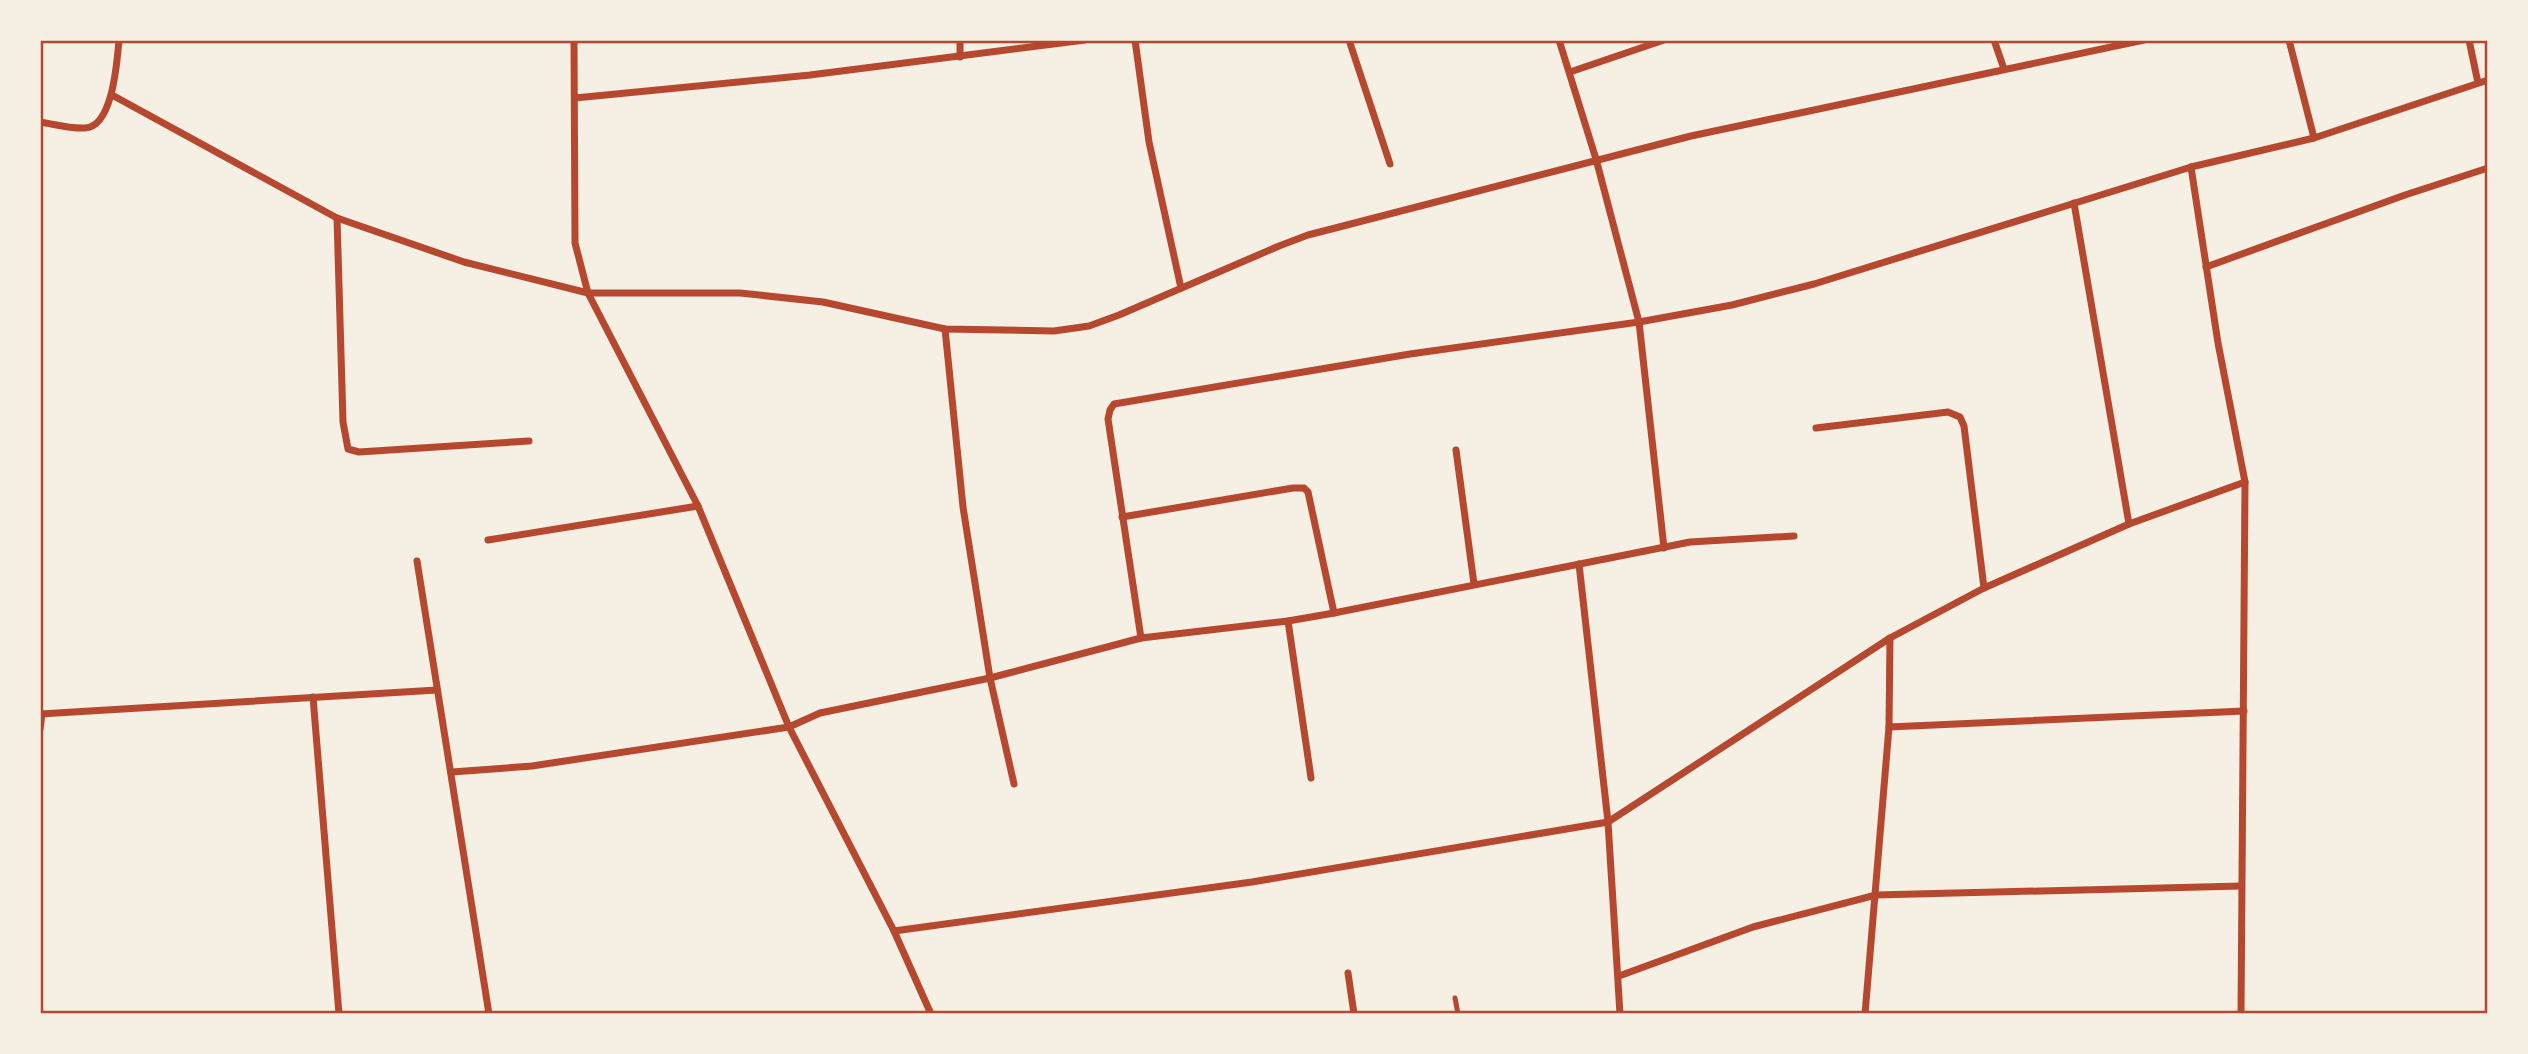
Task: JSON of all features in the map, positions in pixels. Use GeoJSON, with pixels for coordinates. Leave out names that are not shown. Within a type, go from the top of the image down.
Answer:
{"type":"FeatureCollection","features":[{"type":"Feature","properties":{"kind":"street"},"geometry":{"type":"LineString","coordinates":[[40,122],[85,128],[97,123],[112,95],[119,40]]}},
{"type":"Feature","properties":{"kind":"street"},"geometry":{"type":"LineString","coordinates":[[575,40],[575,243],[588,293],[698,506],[789,727],[894,931],[931,1014]]}},
{"type":"Feature","properties":{"kind":"street"},"geometry":{"type":"LineString","coordinates":[[960,40],[960,57]]}},
{"type":"Feature","properties":{"kind":"street"},"geometry":{"type":"LineString","coordinates":[[575,98],[735,83],[1085,40]]}},
{"type":"Feature","properties":{"kind":"street"},"geometry":{"type":"LineString","coordinates":[[1135,40],[1149,142],[1181,288]]}},
{"type":"Feature","properties":{"kind":"street"},"geometry":{"type":"LineString","coordinates":[[1349,40],[1390,164]]}},
{"type":"Feature","properties":{"kind":"street"},"geometry":{"type":"LineString","coordinates":[[1559,40],[1596,159],[1639,322],[1664,548]]}},
{"type":"Feature","properties":{"kind":"street"},"geometry":{"type":"LineString","coordinates":[[1570,72],[1664,40]]}},
{"type":"Feature","properties":{"kind":"street"},"geometry":{"type":"LineString","coordinates":[[1994,40],[2004,69]]}},
{"type":"Feature","properties":{"kind":"street"},"geometry":{"type":"LineString","coordinates":[[112,95],[337,218],[464,262],[588,293],[740,293],[823,302],[945,329],[1054,331],[1089,326],[1308,235],[1596,159],[2144,40]]}},
{"type":"Feature","properties":{"kind":"street"},"geometry":{"type":"LineString","coordinates":[[2289,40],[2314,138]]}},
{"type":"Feature","properties":{"kind":"street"},"geometry":{"type":"LineString","coordinates":[[2469,40],[2478,83]]}},
{"type":"Feature","properties":{"kind":"street"},"geometry":{"type":"LineString","coordinates":[[1141,638],[1108,419],[1114,404],[1410,354],[1639,322],[1732,305],[1814,284],[2191,167],[2314,138],[2488,80]]}},
{"type":"Feature","properties":{"kind":"street"},"geometry":{"type":"LineString","coordinates":[[2191,167],[2218,343],[2245,482],[2241,1014]]}},
{"type":"Feature","properties":{"kind":"street"},"geometry":{"type":"LineString","coordinates":[[2206,267],[2488,168]]}},
{"type":"Feature","properties":{"kind":"street"},"geometry":{"type":"LineString","coordinates":[[2074,203],[2129,524]]}},
{"type":"Feature","properties":{"kind":"street"},"geometry":{"type":"LineString","coordinates":[[337,218],[343,422],[348,449],[359,452],[529,441]]}},
{"type":"Feature","properties":{"kind":"street"},"geometry":{"type":"LineString","coordinates":[[945,329],[963,507],[990,678],[1014,784]]}},
{"type":"Feature","properties":{"kind":"street"},"geometry":{"type":"LineString","coordinates":[[1816,428],[1948,412],[1960,417],[1964,426],[1984,588]]}},
{"type":"Feature","properties":{"kind":"street"},"geometry":{"type":"LineString","coordinates":[[1456,450],[1474,584]]}},
{"type":"Feature","properties":{"kind":"street"},"geometry":{"type":"LineString","coordinates":[[894,931],[1252,881],[1608,822],[1890,638],[1984,588],[2129,524],[2245,482]]}},
{"type":"Feature","properties":{"kind":"street"},"geometry":{"type":"LineString","coordinates":[[1122,517],[1304,488],[1308,492],[1334,613]]}},
{"type":"Feature","properties":{"kind":"street"},"geometry":{"type":"LineString","coordinates":[[488,540],[698,506]]}},
{"type":"Feature","properties":{"kind":"street"},"geometry":{"type":"LineString","coordinates":[[452,772],[618,754],[789,727],[820,713],[990,678],[1141,638],[1334,613],[1689,542],[1794,536]]}},
{"type":"Feature","properties":{"kind":"street"},"geometry":{"type":"LineString","coordinates":[[417,561],[489,1014]]}},
{"type":"Feature","properties":{"kind":"street"},"geometry":{"type":"LineString","coordinates":[[1579,564],[1608,822],[1620,1014]]}},
{"type":"Feature","properties":{"kind":"street"},"geometry":{"type":"LineString","coordinates":[[1288,621],[1311,778]]}},
{"type":"Feature","properties":{"kind":"street"},"geometry":{"type":"LineString","coordinates":[[1865,1014],[1889,727],[1890,638]]}},
{"type":"Feature","properties":{"kind":"street"},"geometry":{"type":"LineString","coordinates":[[40,729],[41,714],[437,690]]}},
{"type":"Feature","properties":{"kind":"street"},"geometry":{"type":"LineString","coordinates":[[313,697],[339,1014]]}},
{"type":"Feature","properties":{"kind":"street"},"geometry":{"type":"LineString","coordinates":[[1889,727],[2244,711]]}},
{"type":"Feature","properties":{"kind":"street"},"geometry":{"type":"LineString","coordinates":[[1619,976],[1753,927],[1876,895],[2241,886]]}},
{"type":"Feature","properties":{"kind":"street"},"geometry":{"type":"LineString","coordinates":[[1348,973],[1354,1014]]}},
{"type":"Feature","properties":{"kind":"lane"},"geometry":{"type":"LineString","coordinates":[[1455,998],[1458,1014]]}}]}
